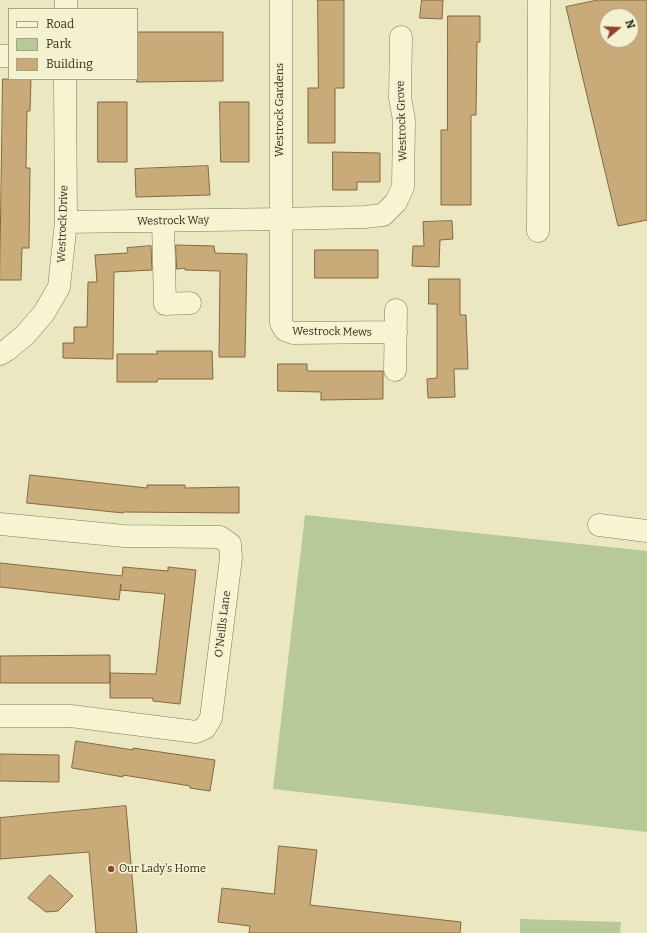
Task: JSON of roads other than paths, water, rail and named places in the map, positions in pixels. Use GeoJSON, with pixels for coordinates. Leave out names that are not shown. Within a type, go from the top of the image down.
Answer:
{"type":"FeatureCollection","features":[{"type":"Feature","properties":{"kind":"street","name":"Westrock Gardens"},"geometry":{"type":"LineString","coordinates":[[280,0],[280,219]]}},
{"type":"Feature","properties":{"kind":"street"},"geometry":{"type":"LineString","coordinates":[[538,231],[539,0]]}},
{"type":"Feature","properties":{"kind":"street","name":"Westrock Grove"},"geometry":{"type":"LineString","coordinates":[[280,219],[365,217],[383,215],[396,202],[403,187],[404,120],[400,98],[401,37]]}},
{"type":"Feature","properties":{"kind":"street","name":"Westrock Drive"},"geometry":{"type":"LineString","coordinates":[[4,352],[25,335],[40,318],[59,287],[66,222],[65,80]]}},
{"type":"Feature","properties":{"kind":"street","name":"Westrock Way"},"geometry":{"type":"LineString","coordinates":[[66,222],[280,219]]}},
{"type":"Feature","properties":{"kind":"street","name":"Westrock Mews"},"geometry":{"type":"LineString","coordinates":[[280,219],[281,323],[285,330],[293,333],[396,332]]}},
{"type":"Feature","properties":{"kind":"street"},"geometry":{"type":"LineString","coordinates":[[163,221],[165,304],[190,303]]}},
{"type":"Feature","properties":{"kind":"street"},"geometry":{"type":"LineString","coordinates":[[395,370],[396,310]]}},
{"type":"Feature","properties":{"kind":"street","name":"O'Neills Lane"},"geometry":{"type":"LineString","coordinates":[[0,524],[124,536],[220,537],[230,544],[231,558],[211,718],[205,728],[196,732],[71,716],[0,716]]}},
{"type":"Feature","properties":{"kind":"street"},"geometry":{"type":"LineString","coordinates":[[599,525],[647,531]]}},
{"type":"Feature","properties":{"kind":"place","name":"Our Lady's Home"},"geometry":{"type":"Point","coordinates":[111,869]}}]}
